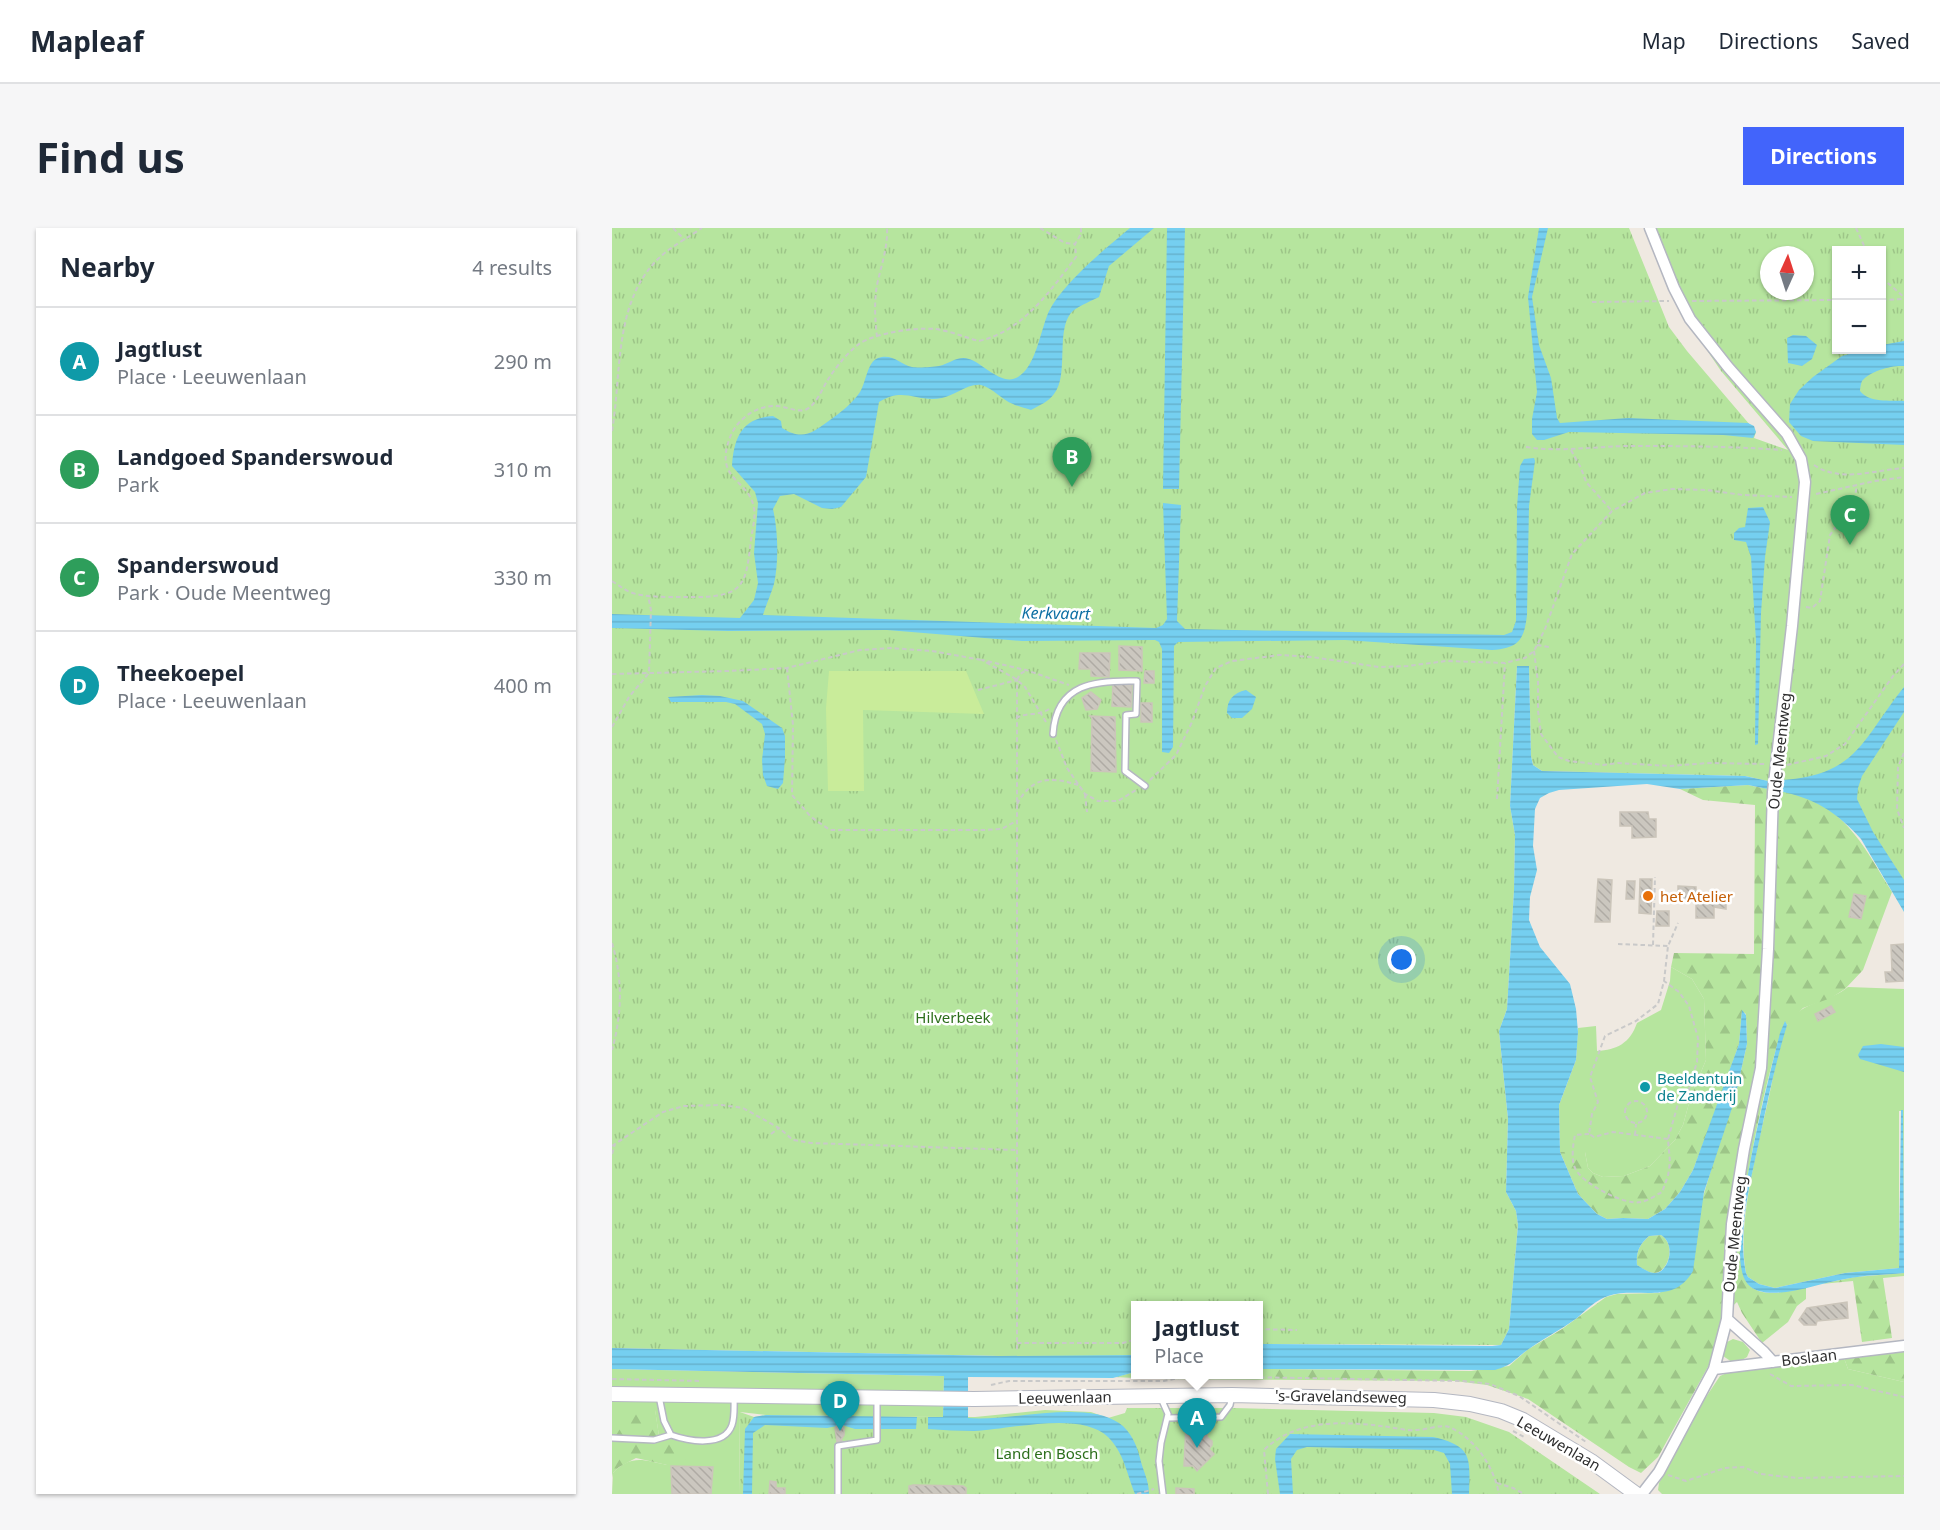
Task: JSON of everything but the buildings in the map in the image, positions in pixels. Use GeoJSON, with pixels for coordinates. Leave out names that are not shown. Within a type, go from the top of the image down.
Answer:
{"type":"FeatureCollection","features":[{"type":"Feature","properties":{"kind":"street","name":"Oude Meentweg"},"geometry":{"type":"LineString","coordinates":[[1642,1494],[1659,1472],[1714,1369],[1727,1319],[1732,1224],[1744,1149],[1761,1068],[1768,949],[1773,792],[1805,482],[1803,466],[1787,434],[1690,319],[1650,228]]}},
{"type":"Feature","properties":{"kind":"street"},"geometry":{"type":"LineString","coordinates":[[1727,1319],[1764,1352],[1769,1366]]}},
{"type":"Feature","properties":{"kind":"street","name":"Boslaan"},"geometry":{"type":"LineString","coordinates":[[1714,1369],[1769,1366],[1904,1346]]}},
{"type":"Feature","properties":{"kind":"street","name":"Leeuwenlaan"},"geometry":{"type":"LineString","coordinates":[[612,1394],[939,1399],[1232,1395],[1434,1400],[1470,1404],[1501,1411],[1543,1431],[1591,1461],[1636,1494]]}},
{"type":"Feature","properties":{"kind":"lane"},"geometry":{"type":"LineString","coordinates":[[1053,734],[1054,721],[1060,704],[1079,688],[1100,681],[1137,681],[1136,714],[1126,715],[1125,771],[1144,786]]}},
{"type":"Feature","properties":{"kind":"lane"},"geometry":{"type":"LineString","coordinates":[[659,1395],[663,1421],[671,1435]]}},
{"type":"Feature","properties":{"kind":"lane"},"geometry":{"type":"LineString","coordinates":[[1160,1395],[1168,1414],[1159,1461],[1163,1494]]}},
{"type":"Feature","properties":{"kind":"lane"},"geometry":{"type":"LineString","coordinates":[[1167,1418],[1221,1417],[1230,1405],[1232,1395]]}},
{"type":"Feature","properties":{"kind":"lane"},"geometry":{"type":"LineString","coordinates":[[612,1438],[654,1440],[671,1435],[693,1441],[707,1441],[726,1433],[732,1427],[734,1396]]}},
{"type":"Feature","properties":{"kind":"lane"},"geometry":{"type":"LineString","coordinates":[[838,1494],[838,1446],[877,1440],[877,1398]]}},
{"type":"Feature","properties":{"kind":"path"},"geometry":{"type":"LineString","coordinates":[[673,228],[685,240]]}},
{"type":"Feature","properties":{"kind":"path"},"geometry":{"type":"LineString","coordinates":[[612,431],[617,373],[630,306],[639,284],[660,257],[702,228]]}},
{"type":"Feature","properties":{"kind":"path"},"geometry":{"type":"LineString","coordinates":[[877,337],[875,315],[877,286],[884,259],[887,228]]}},
{"type":"Feature","properties":{"kind":"path"},"geometry":{"type":"LineString","coordinates":[[1040,228],[1065,243],[1075,244]]}},
{"type":"Feature","properties":{"kind":"path"},"geometry":{"type":"LineString","coordinates":[[612,581],[637,594],[717,597],[731,593],[746,579],[754,508],[746,491],[733,478],[725,464],[730,436],[747,414],[762,408],[777,406],[798,411],[807,409],[815,402],[831,375],[848,354],[860,343],[877,337],[904,331],[933,329],[979,341],[1021,321],[1042,302],[1076,257],[1075,244],[1081,234],[1081,228]]}},
{"type":"Feature","properties":{"kind":"path"},"geometry":{"type":"LineString","coordinates":[[1856,228],[1864,246]]}},
{"type":"Feature","properties":{"kind":"path"},"geometry":{"type":"LineString","coordinates":[[1886,282],[1904,298]]}},
{"type":"Feature","properties":{"kind":"path"},"geometry":{"type":"LineString","coordinates":[[1886,300],[1904,298]]}},
{"type":"Feature","properties":{"kind":"path"},"geometry":{"type":"LineString","coordinates":[[1592,302],[1832,300]]}},
{"type":"Feature","properties":{"kind":"path"},"geometry":{"type":"LineString","coordinates":[[1526,447],[1571,450],[1622,446],[1715,447],[1797,452]]}},
{"type":"Feature","properties":{"kind":"path"},"geometry":{"type":"LineString","coordinates":[[1571,450],[1586,482],[1612,512]]}},
{"type":"Feature","properties":{"kind":"path"},"geometry":{"type":"LineString","coordinates":[[1813,465],[1820,470],[1839,476],[1904,468]]}},
{"type":"Feature","properties":{"kind":"path"},"geometry":{"type":"LineString","coordinates":[[1053,734],[1067,768],[1085,794],[1098,801],[1118,801],[1144,786],[1176,755],[1192,722],[1205,686],[1216,668],[1232,662],[1280,655],[1312,657],[1379,667],[1446,661],[1505,663],[1525,658],[1534,651],[1545,629],[1572,554],[1612,512],[1645,494],[1672,489],[1804,498],[1830,490],[1904,477]]}},
{"type":"Feature","properties":{"kind":"path"},"geometry":{"type":"LineString","coordinates":[[1794,606],[1812,608],[1820,601],[1830,535],[1851,514],[1857,486]]}},
{"type":"Feature","properties":{"kind":"path"},"geometry":{"type":"LineString","coordinates":[[612,728],[629,697],[649,673],[651,610],[648,595]]}},
{"type":"Feature","properties":{"kind":"path"},"geometry":{"type":"LineString","coordinates":[[1537,645],[1549,647]]}},
{"type":"Feature","properties":{"kind":"path"},"geometry":{"type":"LineString","coordinates":[[612,674],[787,668],[860,650],[890,648],[933,651],[982,660],[1026,670],[1079,688]]}},
{"type":"Feature","properties":{"kind":"path"},"geometry":{"type":"LineString","coordinates":[[1534,651],[1541,734],[1558,756],[1569,761],[1603,765],[1618,763],[1670,766],[1709,763],[1776,767],[1826,756],[1845,744],[1904,664]]}},
{"type":"Feature","properties":{"kind":"path"},"geometry":{"type":"LineString","coordinates":[[982,660],[1025,687],[1042,714],[1024,714],[1016,718]]}},
{"type":"Feature","properties":{"kind":"path"},"geometry":{"type":"LineString","coordinates":[[1497,799],[1505,663]]}},
{"type":"Feature","properties":{"kind":"path"},"geometry":{"type":"LineString","coordinates":[[787,668],[792,725],[792,795],[811,817],[830,830],[983,830],[1002,829],[1016,821]]}},
{"type":"Feature","properties":{"kind":"path"},"geometry":{"type":"LineString","coordinates":[[1017,1350],[1016,718],[1017,680],[1026,670]]}},
{"type":"Feature","properties":{"kind":"path"},"geometry":{"type":"LineString","coordinates":[[978,690],[1017,680]]}},
{"type":"Feature","properties":{"kind":"path"},"geometry":{"type":"LineString","coordinates":[[1904,753],[1898,767],[1897,809],[1904,828]]}},
{"type":"Feature","properties":{"kind":"path"},"geometry":{"type":"LineString","coordinates":[[1016,805],[1030,786],[1041,781],[1063,780],[1078,785]]}},
{"type":"Feature","properties":{"kind":"path"},"geometry":{"type":"LineString","coordinates":[[1085,794],[1087,812]]}},
{"type":"Feature","properties":{"kind":"path"},"geometry":{"type":"LineString","coordinates":[[1653,945],[1655,877]]}},
{"type":"Feature","properties":{"kind":"path"},"geometry":{"type":"LineString","coordinates":[[1589,1134],[1592,1114],[1598,1102],[1590,1077],[1600,1044],[1605,1036],[1636,1021],[1658,1004],[1664,981],[1668,945],[1678,923]]}},
{"type":"Feature","properties":{"kind":"path"},"geometry":{"type":"LineString","coordinates":[[612,943],[621,992],[612,1050]]}},
{"type":"Feature","properties":{"kind":"path"},"geometry":{"type":"LineString","coordinates":[[1618,944],[1668,945]]}},
{"type":"Feature","properties":{"kind":"path"},"geometry":{"type":"LineString","coordinates":[[1664,981],[1679,992],[1689,1006],[1698,1038],[1697,1062],[1689,1089],[1678,1104],[1668,1139],[1670,1162],[1662,1192],[1640,1203],[1616,1199],[1594,1186],[1575,1168],[1573,1144],[1575,1135],[1589,1134],[1594,1137],[1613,1132],[1668,1139]]}},
{"type":"Feature","properties":{"kind":"path"},"geometry":{"type":"LineString","coordinates":[[1635,1101],[1645,1106],[1647,1112],[1646,1118],[1636,1124],[1630,1122],[1624,1113],[1626,1107],[1635,1101]]}},
{"type":"Feature","properties":{"kind":"path"},"geometry":{"type":"LineString","coordinates":[[612,1154],[614,1145],[663,1112],[684,1106],[722,1105],[742,1108],[779,1128],[792,1140],[811,1143],[1017,1150]]}},
{"type":"Feature","properties":{"kind":"path"},"geometry":{"type":"LineString","coordinates":[[1635,1135],[1636,1124]]}},
{"type":"Feature","properties":{"kind":"path"},"geometry":{"type":"LineString","coordinates":[[771,1134],[779,1128]]}},
{"type":"Feature","properties":{"kind":"path"},"geometry":{"type":"LineString","coordinates":[[1263,1329],[1297,1330]]}},
{"type":"Feature","properties":{"kind":"path"},"geometry":{"type":"LineString","coordinates":[[1017,1343],[1124,1343],[1131,1341]]}},
{"type":"Feature","properties":{"kind":"path"},"geometry":{"type":"LineString","coordinates":[[1769,1366],[1791,1386],[1852,1385],[1904,1397]]}},
{"type":"Feature","properties":{"kind":"path"},"geometry":{"type":"LineString","coordinates":[[1268,1494],[1264,1450],[1271,1443],[1297,1428],[1352,1423],[1416,1430],[1447,1426],[1468,1440],[1490,1466],[1499,1494]]}},
{"type":"Feature","properties":{"kind":"path"},"geometry":{"type":"LineString","coordinates":[[1512,1431],[1533,1441]]}},
{"type":"Feature","properties":{"kind":"path"},"geometry":{"type":"LineString","coordinates":[[1659,1472],[1686,1481],[1725,1468],[1743,1467],[1760,1474],[1797,1478],[1904,1476]]}},
{"type":"Feature","properties":{"kind":"path"},"geometry":{"type":"LineString","coordinates":[[1497,1483],[1524,1494]]}},
{"type":"Feature","properties":{"kind":"path"},"geometry":{"type":"LineString","coordinates":[[1137,1494],[1151,1490]]}},
{"type":"Feature","properties":{"kind":"green space","name":"Hilverbeek"},"geometry":{"type":"Polygon","coordinates":[[[612,228],[1629,228],[1669,327],[1756,432],[1754,438],[1788,450],[1721,371],[1678,307],[1644,228],[1904,228],[1904,901],[1850,818],[1806,794],[1778,791],[1780,780],[1768,781],[1745,776],[1542,771],[1533,765],[1531,756],[1529,666],[1517,666],[1510,806],[1515,835],[1514,890],[1507,1009],[1499,1031],[1508,1119],[1506,1192],[1516,1211],[1518,1225],[1509,1329],[1501,1345],[1263,1344],[1263,1301],[1131,1301],[1131,1356],[1000,1356],[612,1348],[612,228]]]}},
{"type":"Feature","properties":{"kind":"green space"},"geometry":{"type":"Polygon","coordinates":[[[829,671],[966,671],[984,714],[863,710],[864,791],[828,791],[826,708],[829,671]]]}},
{"type":"Feature","properties":{"kind":"green space"},"geometry":{"type":"Polygon","coordinates":[[[1748,785],[1798,794],[1815,801],[1843,821],[1854,834],[1892,892],[1863,970],[1845,989],[1831,998],[1803,1008],[1787,1025],[1785,1022],[1769,1075],[1751,1158],[1745,1200],[1741,1238],[1742,1268],[1749,1285],[1761,1292],[1776,1293],[1806,1287],[1806,1299],[1797,1306],[1788,1322],[1762,1343],[1737,1302],[1723,1315],[1709,1365],[1658,1457],[1641,1473],[1528,1399],[1487,1385],[1455,1381],[1154,1379],[1263,1379],[1263,1369],[1471,1371],[1509,1366],[1527,1350],[1562,1329],[1606,1297],[1617,1294],[1660,1293],[1700,1207],[1725,1123],[1734,1102],[1747,1044],[1746,1014],[1742,1011],[1739,1044],[1693,1170],[1680,1192],[1665,1209],[1648,1219],[1607,1219],[1597,1214],[1578,1194],[1560,1152],[1585,1152],[1588,1168],[1603,1177],[1624,1176],[1650,1166],[1675,1140],[1683,1125],[1691,1096],[1706,1060],[1704,999],[1692,979],[1671,967],[1674,953],[1754,954],[1755,805],[1703,800],[1680,789],[1748,785]]]}},
{"type":"Feature","properties":{"kind":"green space"},"geometry":{"type":"Polygon","coordinates":[[[1671,967],[1692,979],[1704,999],[1706,1060],[1691,1096],[1683,1125],[1675,1140],[1650,1166],[1624,1176],[1603,1177],[1588,1168],[1585,1152],[1560,1152],[1559,1105],[1576,1060],[1578,1028],[1596,1026],[1597,1051],[1611,1049],[1622,1044],[1631,1036],[1637,1023],[1661,1010],[1670,981],[1671,967]]]}},
{"type":"Feature","properties":{"kind":"green space"},"geometry":{"type":"Polygon","coordinates":[[[1848,987],[1904,989],[1904,1259],[1903,1111],[1899,1111],[1899,1268],[1845,1273],[1775,1288],[1759,1284],[1746,1273],[1744,1230],[1751,1181],[1781,1039],[1787,1025],[1799,1011],[1848,987]]]}},
{"type":"Feature","properties":{"kind":"green space"},"geometry":{"type":"Polygon","coordinates":[[[1661,1235],[1669,1245],[1669,1258],[1667,1264],[1659,1272],[1652,1273],[1637,1265],[1637,1256],[1649,1236],[1661,1235]]]}},
{"type":"Feature","properties":{"kind":"green space"},"geometry":{"type":"Polygon","coordinates":[[[1904,1273],[1904,1276],[1883,1278],[1892,1338],[1862,1342],[1853,1281],[1821,1284],[1855,1277],[1904,1273]]]}},
{"type":"Feature","properties":{"kind":"green space"},"geometry":{"type":"Polygon","coordinates":[[[1733,1339],[1743,1342],[1750,1350],[1747,1357],[1735,1364],[1723,1356],[1727,1342],[1733,1339]]]}},
{"type":"Feature","properties":{"kind":"green space"},"geometry":{"type":"Polygon","coordinates":[[[1904,1352],[1904,1382],[1848,1369],[1844,1358],[1904,1352]]]}},
{"type":"Feature","properties":{"kind":"green space"},"geometry":{"type":"Polygon","coordinates":[[[1844,1358],[1848,1369],[1904,1382],[1904,1494],[1662,1494],[1658,1490],[1659,1483],[1704,1400],[1720,1376],[1729,1372],[1844,1358]]]}},
{"type":"Feature","properties":{"kind":"green space"},"geometry":{"type":"Polygon","coordinates":[[[612,1369],[944,1376],[943,1417],[766,1415],[740,1412],[739,1494],[612,1494],[613,1473],[626,1463],[638,1460],[667,1465],[655,1410],[612,1409],[612,1369]]]}},
{"type":"Feature","properties":{"kind":"green space"},"geometry":{"type":"Polygon","coordinates":[[[1131,1373],[1131,1378],[1115,1377],[1131,1373]]]}},
{"type":"Feature","properties":{"kind":"green space","name":"Land en Bosch"},"geometry":{"type":"Polygon","coordinates":[[[1127,1408],[1434,1413],[1466,1417],[1509,1432],[1600,1494],[739,1494],[740,1412],[754,1417],[766,1415],[975,1417],[1045,1410],[1091,1412],[1108,1418],[1125,1413],[1127,1408]]]}},
{"type":"Feature","properties":{"kind":"green space"},"geometry":{"type":"Polygon","coordinates":[[[612,1409],[655,1409],[659,1436],[679,1443],[686,1459],[667,1465],[636,1458],[619,1467],[613,1473],[612,1478],[612,1409]]]}},
{"type":"Feature","properties":{"kind":"water"},"geometry":{"type":"Polygon","coordinates":[[[1130,228],[1154,228],[1109,266],[1099,297],[1077,308],[1068,317],[1063,339],[1059,386],[1046,401],[1031,410],[1009,402],[981,385],[971,386],[942,398],[903,395],[888,397],[879,402],[866,477],[841,507],[822,508],[794,494],[780,496],[773,509],[777,546],[776,575],[763,615],[1156,628],[1163,625],[1167,619],[1163,503],[1181,505],[1177,621],[1185,629],[1504,635],[1512,632],[1516,621],[1517,507],[1520,466],[1524,459],[1534,458],[1529,506],[1527,615],[1524,631],[1518,642],[1508,647],[1492,650],[1345,640],[1178,642],[1174,646],[1173,747],[1169,753],[1162,752],[1162,649],[1159,642],[1155,640],[1022,641],[887,630],[728,631],[612,628],[612,614],[740,618],[754,600],[758,583],[754,553],[758,503],[755,492],[732,466],[735,446],[747,425],[773,416],[781,421],[782,428],[789,432],[802,435],[812,432],[846,408],[860,392],[871,364],[874,360],[883,357],[892,358],[912,367],[939,366],[965,358],[999,377],[1012,379],[1018,377],[1029,366],[1047,316],[1061,293],[1108,246],[1130,228]]]}},
{"type":"Feature","properties":{"kind":"water"},"geometry":{"type":"Polygon","coordinates":[[[1167,228],[1185,228],[1179,489],[1163,489],[1167,228]]]}},
{"type":"Feature","properties":{"kind":"water"},"geometry":{"type":"Polygon","coordinates":[[[1539,228],[1548,228],[1532,297],[1539,345],[1551,378],[1557,418],[1560,423],[1628,418],[1748,423],[1754,426],[1756,432],[1753,438],[1723,435],[1569,432],[1537,440],[1532,434],[1537,392],[1528,297],[1539,228]]]}},
{"type":"Feature","properties":{"kind":"water"},"geometry":{"type":"Polygon","coordinates":[[[1793,335],[1806,336],[1817,345],[1812,359],[1802,366],[1788,363],[1787,338],[1793,335]]]}},
{"type":"Feature","properties":{"kind":"water"},"geometry":{"type":"Polygon","coordinates":[[[1904,341],[1904,366],[1870,374],[1862,381],[1860,391],[1874,399],[1904,401],[1904,445],[1813,441],[1801,436],[1789,422],[1790,404],[1799,390],[1842,356],[1886,354],[1886,344],[1904,341]]]}},
{"type":"Feature","properties":{"kind":"water"},"geometry":{"type":"Polygon","coordinates":[[[1763,507],[1770,522],[1761,613],[1758,744],[1755,745],[1756,641],[1751,557],[1746,542],[1734,540],[1734,533],[1739,528],[1745,527],[1748,508],[1763,507]]]}},
{"type":"Feature","properties":{"kind":"water"},"geometry":{"type":"Polygon","coordinates":[[[1517,666],[1529,666],[1531,756],[1533,765],[1542,771],[1745,776],[1768,781],[1768,789],[1748,785],[1680,789],[1647,784],[1559,790],[1540,798],[1535,809],[1533,846],[1537,870],[1530,897],[1529,920],[1540,947],[1570,984],[1576,1009],[1578,1032],[1576,1060],[1559,1105],[1560,1152],[1578,1194],[1597,1214],[1607,1219],[1648,1219],[1665,1209],[1680,1192],[1693,1170],[1739,1044],[1742,1010],[1746,1015],[1747,1044],[1734,1102],[1704,1192],[1693,1271],[1685,1282],[1665,1292],[1619,1293],[1604,1298],[1512,1362],[1495,1370],[1263,1369],[1263,1344],[1492,1346],[1501,1345],[1509,1329],[1518,1225],[1516,1211],[1506,1192],[1508,1119],[1499,1031],[1507,1009],[1515,835],[1510,806],[1517,666]],[[1661,1235],[1649,1236],[1639,1249],[1637,1265],[1653,1273],[1660,1272],[1669,1258],[1669,1245],[1661,1235]]]}},
{"type":"Feature","properties":{"kind":"water"},"geometry":{"type":"Polygon","coordinates":[[[1904,687],[1904,712],[1862,776],[1857,799],[1873,832],[1904,880],[1904,912],[1861,839],[1843,821],[1814,802],[1778,791],[1780,780],[1806,777],[1842,763],[1867,738],[1904,687]]]}},
{"type":"Feature","properties":{"kind":"water"},"geometry":{"type":"Polygon","coordinates":[[[1246,690],[1256,697],[1252,709],[1242,718],[1232,718],[1227,713],[1228,704],[1234,695],[1246,690]]]}},
{"type":"Feature","properties":{"kind":"water"},"geometry":{"type":"Polygon","coordinates":[[[702,695],[743,701],[782,728],[785,736],[785,758],[783,783],[778,789],[767,786],[763,775],[765,734],[762,724],[735,704],[671,702],[668,697],[702,695]]]}},
{"type":"Feature","properties":{"kind":"water"},"geometry":{"type":"Polygon","coordinates":[[[1785,1021],[1787,1025],[1769,1094],[1746,1205],[1743,1239],[1746,1273],[1759,1284],[1775,1288],[1845,1273],[1899,1268],[1901,1110],[1903,1110],[1904,1273],[1852,1278],[1779,1293],[1757,1290],[1749,1286],[1745,1280],[1740,1261],[1740,1232],[1744,1197],[1759,1121],[1780,1033],[1785,1021]]]}},
{"type":"Feature","properties":{"kind":"water"},"geometry":{"type":"Polygon","coordinates":[[[1881,1044],[1904,1047],[1904,1072],[1860,1059],[1858,1055],[1863,1046],[1881,1044]]]}},
{"type":"Feature","properties":{"kind":"water"},"geometry":{"type":"Polygon","coordinates":[[[612,1348],[1000,1356],[1131,1355],[1131,1373],[1113,1378],[968,1377],[968,1418],[1067,1412],[1104,1416],[1123,1426],[1133,1439],[1147,1480],[1149,1494],[1135,1494],[1118,1450],[1108,1437],[1096,1429],[1063,1423],[974,1431],[928,1429],[928,1417],[943,1417],[944,1376],[612,1369],[612,1348]]]}},
{"type":"Feature","properties":{"kind":"water"},"geometry":{"type":"Polygon","coordinates":[[[766,1415],[917,1417],[916,1429],[855,1429],[842,1425],[827,1428],[765,1425],[753,1433],[752,1494],[743,1494],[745,1429],[754,1417],[766,1415]]]}},
{"type":"Feature","properties":{"kind":"water"},"geometry":{"type":"Polygon","coordinates":[[[1290,1434],[1433,1437],[1446,1441],[1462,1449],[1466,1455],[1469,1463],[1469,1494],[1452,1494],[1450,1464],[1444,1453],[1434,1450],[1307,1447],[1297,1450],[1291,1459],[1293,1494],[1280,1494],[1275,1459],[1276,1449],[1290,1434]]]}},
{"type":"Feature","properties":{"kind":"place","name":"Landgoed Spanderswoud"},"geometry":{"type":"Point","coordinates":[1072,487]}},
{"type":"Feature","properties":{"kind":"place","name":"Spanderswoud"},"geometry":{"type":"Point","coordinates":[1850,545]}},
{"type":"Feature","properties":{"kind":"place","name":"het Atelier"},"geometry":{"type":"Point","coordinates":[1648,896]}},
{"type":"Feature","properties":{"kind":"place","name":"Beeldentuin de Zanderij"},"geometry":{"type":"Point","coordinates":[1645,1087]}},
{"type":"Feature","properties":{"kind":"place","name":"Theekoepel"},"geometry":{"type":"Point","coordinates":[840,1431]}},
{"type":"Feature","properties":{"kind":"place","name":"Jagtlust"},"geometry":{"type":"Point","coordinates":[1197,1448]}},
{"type":"Feature","properties":{"kind":"water label","name":"Kerkvaart"},"geometry":{"type":"Point","coordinates":[1056,613]}}]}
